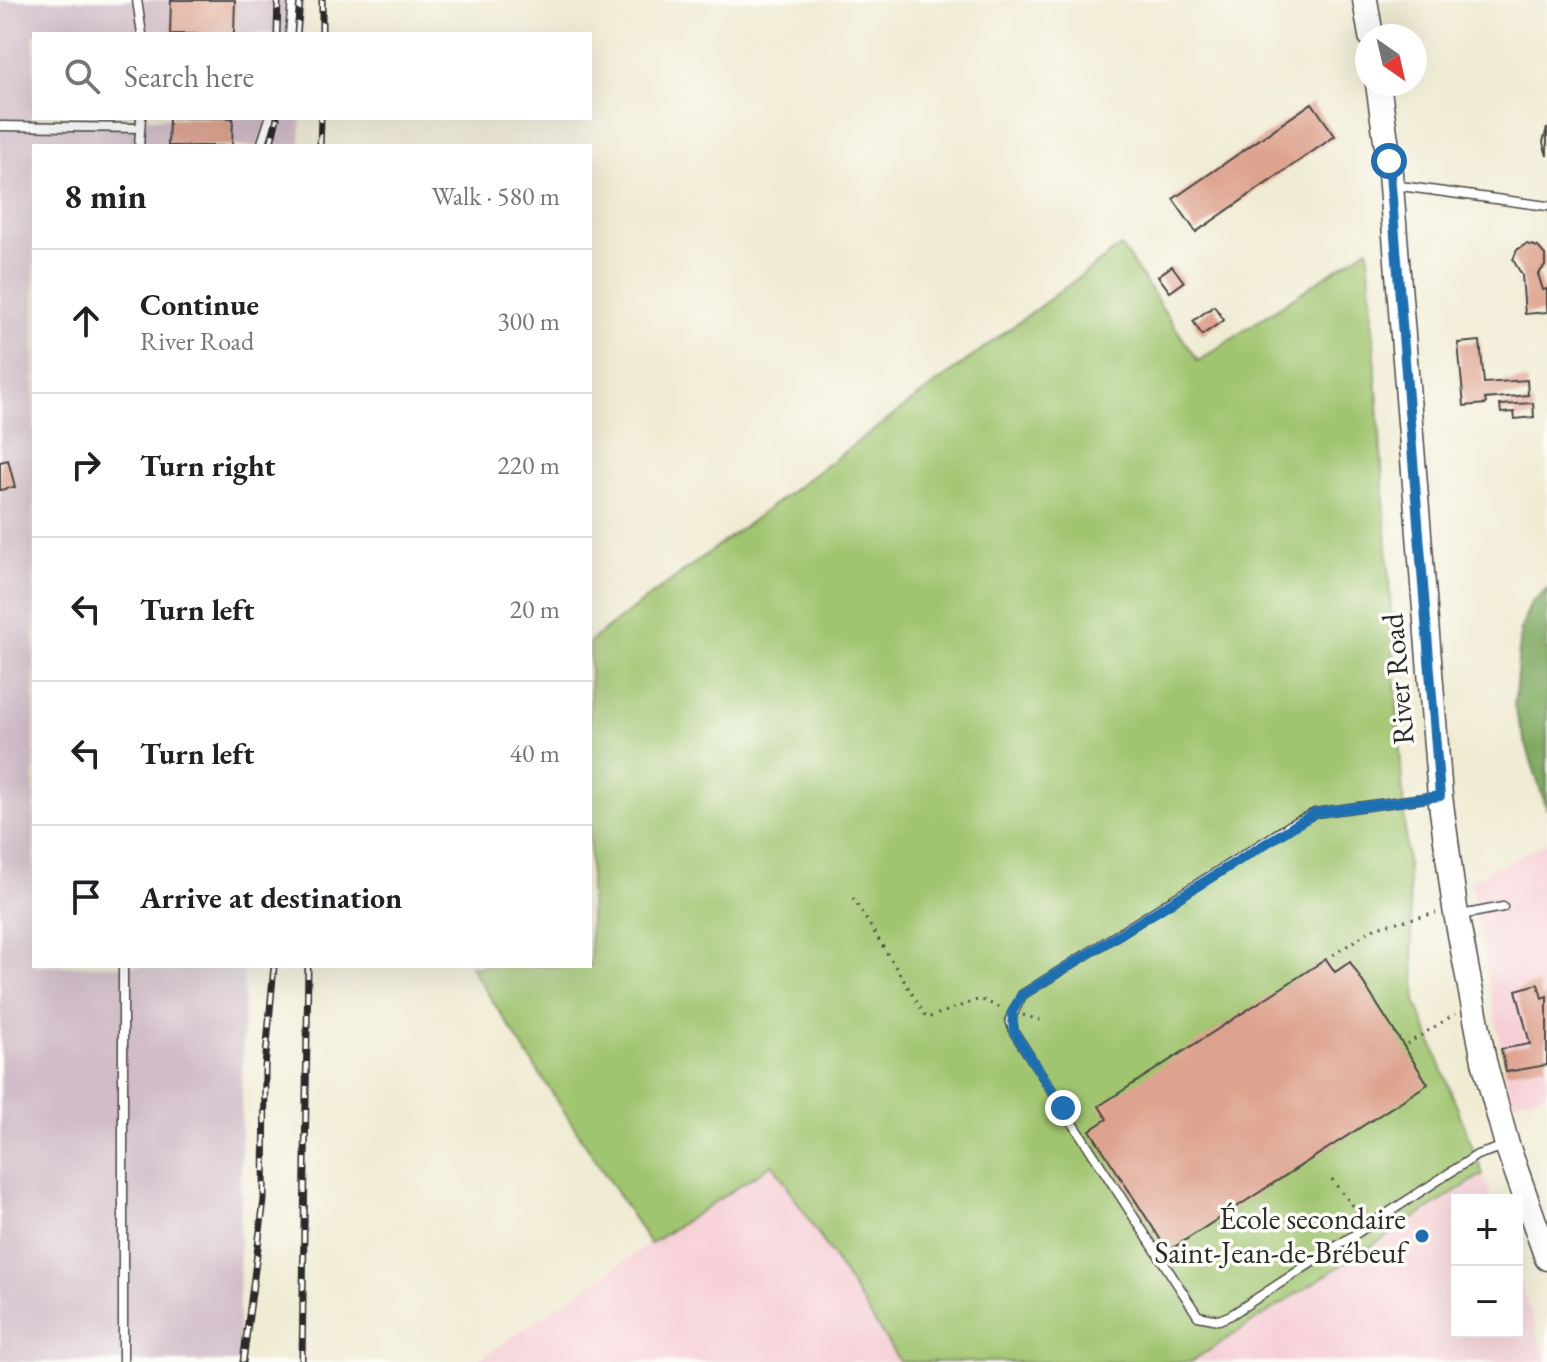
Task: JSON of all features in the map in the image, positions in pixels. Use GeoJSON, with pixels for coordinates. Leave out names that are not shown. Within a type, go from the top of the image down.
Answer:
{"type":"FeatureCollection","features":[{"type":"Feature","properties":{"kind":"street"},"geometry":{"type":"LineString","coordinates":[[1365,0],[1369,24]]}},
{"type":"Feature","properties":{"kind":"street","name":"River Road"},"geometry":{"type":"LineString","coordinates":[[1379,96],[1390,185],[1440,796],[1456,912],[1470,1004],[1507,1145],[1547,1258]]}},
{"type":"Feature","properties":{"kind":"lane"},"geometry":{"type":"LineString","coordinates":[[137,0],[142,32]]}},
{"type":"Feature","properties":{"kind":"lane"},"geometry":{"type":"LineString","coordinates":[[290,32],[293,0]]}},
{"type":"Feature","properties":{"kind":"lane"},"geometry":{"type":"LineString","coordinates":[[262,144],[269,120]]}},
{"type":"Feature","properties":{"kind":"lane"},"geometry":{"type":"LineString","coordinates":[[0,126],[140,123],[139,144]]}},
{"type":"Feature","properties":{"kind":"lane"},"geometry":{"type":"LineString","coordinates":[[1390,185],[1547,206]]}},
{"type":"Feature","properties":{"kind":"lane"},"geometry":{"type":"LineString","coordinates":[[1440,796],[1315,813],[1294,823],[1022,995],[1012,1012],[1014,1032],[1198,1316],[1219,1320],[1231,1315],[1477,1155],[1507,1145]]}},
{"type":"Feature","properties":{"kind":"lane"},"geometry":{"type":"LineString","coordinates":[[1456,912],[1503,907]]}},
{"type":"Feature","properties":{"kind":"lane"},"geometry":{"type":"LineString","coordinates":[[123,968],[123,1362]]}},
{"type":"Feature","properties":{"kind":"path"},"geometry":{"type":"LineString","coordinates":[[853,898],[927,1018],[980,999],[1046,1022]]}},
{"type":"Feature","properties":{"kind":"path"},"geometry":{"type":"LineString","coordinates":[[1333,955],[1376,927],[1456,912]]}},
{"type":"Feature","properties":{"kind":"path"},"geometry":{"type":"LineString","coordinates":[[1407,1044],[1470,1004]]}},
{"type":"Feature","properties":{"kind":"path"},"geometry":{"type":"LineString","coordinates":[[1332,1179],[1356,1209],[1362,1230]]}},
{"type":"Feature","properties":{"kind":"shaded area"},"geometry":{"type":"Polygon","coordinates":[[[0,0],[303,0],[302,32],[32,32],[32,120],[301,120],[300,144],[32,144],[32,968],[244,968],[238,1362],[0,1362],[0,0]]]}},
{"type":"Feature","properties":{"kind":"shaded area"},"geometry":{"type":"Polygon","coordinates":[[[1547,842],[1547,1094],[1511,1102],[1470,881],[1547,842]]]}},
{"type":"Feature","properties":{"kind":"shaded area"},"geometry":{"type":"Polygon","coordinates":[[[773,1163],[900,1362],[475,1362],[650,1244],[773,1163]]]}},
{"type":"Feature","properties":{"kind":"shaded area","name":"École secondaire Saint-Jean-de-Brébeuf"},"geometry":{"type":"Polygon","coordinates":[[[1483,1174],[1490,1194],[1452,1194],[1483,1174]]]}},
{"type":"Feature","properties":{"kind":"shaded area","name":"École secondaire Saint-Jean-de-Brébeuf"},"geometry":{"type":"Polygon","coordinates":[[[1451,1195],[1451,1338],[1523,1338],[1523,1290],[1547,1362],[1191,1362],[1451,1195]]]}},
{"type":"Feature","properties":{"kind":"green space"},"geometry":{"type":"Polygon","coordinates":[[[1121,246],[1198,361],[1368,248],[1416,1002],[1483,1174],[1191,1362],[900,1362],[773,1164],[650,1244],[471,968],[592,968],[592,640],[1121,246]]]}},
{"type":"Feature","properties":{"kind":"green space"},"geometry":{"type":"Polygon","coordinates":[[[1547,589],[1547,810],[1514,707],[1521,629],[1530,604],[1547,589]]]}},
{"type":"Feature","properties":{"kind":"building"},"geometry":{"type":"Polygon","coordinates":[[[171,0],[235,0],[234,32],[170,32],[171,0]]]}},
{"type":"Feature","properties":{"kind":"building"},"geometry":{"type":"Polygon","coordinates":[[[1312,103],[1335,136],[1196,232],[1173,199],[1312,103]]]}},
{"type":"Feature","properties":{"kind":"building"},"geometry":{"type":"Polygon","coordinates":[[[169,120],[233,120],[232,144],[168,144],[169,120]]]}},
{"type":"Feature","properties":{"kind":"building"},"geometry":{"type":"Polygon","coordinates":[[[1547,128],[1547,156],[1543,142],[1547,128]]]}},
{"type":"Feature","properties":{"kind":"building"},"geometry":{"type":"Polygon","coordinates":[[[1526,244],[1538,247],[1545,255],[1545,266],[1538,274],[1543,290],[1547,289],[1547,312],[1525,314],[1522,275],[1513,260],[1517,250],[1526,244]]]}},
{"type":"Feature","properties":{"kind":"building"},"geometry":{"type":"Polygon","coordinates":[[[1172,266],[1184,282],[1170,292],[1158,276],[1172,266]]]}},
{"type":"Feature","properties":{"kind":"building"},"geometry":{"type":"Polygon","coordinates":[[[1214,306],[1224,320],[1202,335],[1193,321],[1214,306]]]}},
{"type":"Feature","properties":{"kind":"building"},"geometry":{"type":"Polygon","coordinates":[[[1480,341],[1484,383],[1527,380],[1528,395],[1485,399],[1486,404],[1464,406],[1458,343],[1480,341]]]}},
{"type":"Feature","properties":{"kind":"building"},"geometry":{"type":"Polygon","coordinates":[[[1533,403],[1534,417],[1515,419],[1514,412],[1501,413],[1500,405],[1533,403]]]}},
{"type":"Feature","properties":{"kind":"building"},"geometry":{"type":"Polygon","coordinates":[[[8,460],[15,487],[0,490],[0,462],[8,460]]]}},
{"type":"Feature","properties":{"kind":"building"},"geometry":{"type":"Polygon","coordinates":[[[1326,959],[1335,972],[1350,962],[1428,1084],[1168,1251],[1090,1130],[1107,1119],[1099,1106],[1326,959]]]}},
{"type":"Feature","properties":{"kind":"building"},"geometry":{"type":"Polygon","coordinates":[[[1538,984],[1542,998],[1547,996],[1547,1065],[1506,1072],[1501,1049],[1530,1044],[1516,990],[1538,984]]]}},
{"type":"Feature","properties":{"kind":"railway"},"geometry":{"type":"LineString","coordinates":[[277,32],[278,0]]}},
{"type":"Feature","properties":{"kind":"railway"},"geometry":{"type":"LineString","coordinates":[[297,32],[300,0]]}},
{"type":"Feature","properties":{"kind":"railway"},"geometry":{"type":"LineString","coordinates":[[322,0],[322,32]]}},
{"type":"Feature","properties":{"kind":"railway"},"geometry":{"type":"LineString","coordinates":[[270,144],[276,120]]}},
{"type":"Feature","properties":{"kind":"railway"},"geometry":{"type":"LineString","coordinates":[[320,144],[321,120]]}},
{"type":"Feature","properties":{"kind":"railway"},"geometry":{"type":"LineString","coordinates":[[243,1362],[264,1200],[265,1067],[274,968]]}},
{"type":"Feature","properties":{"kind":"railway"},"geometry":{"type":"LineString","coordinates":[[302,1362],[308,968]]}},
{"type":"Feature","properties":{"kind":"place","name":"École secondaire Saint-Jean-de-Brébeuf"},"geometry":{"type":"Point","coordinates":[1422,1236]}},
{"type":"Feature","properties":{"kind":"route"},"geometry":{"type":"LineString","coordinates":[[1063,1108],[1014,1032],[1010,1020],[1022,995],[1294,823],[1315,813],[1440,796],[1389,161]]}}]}
